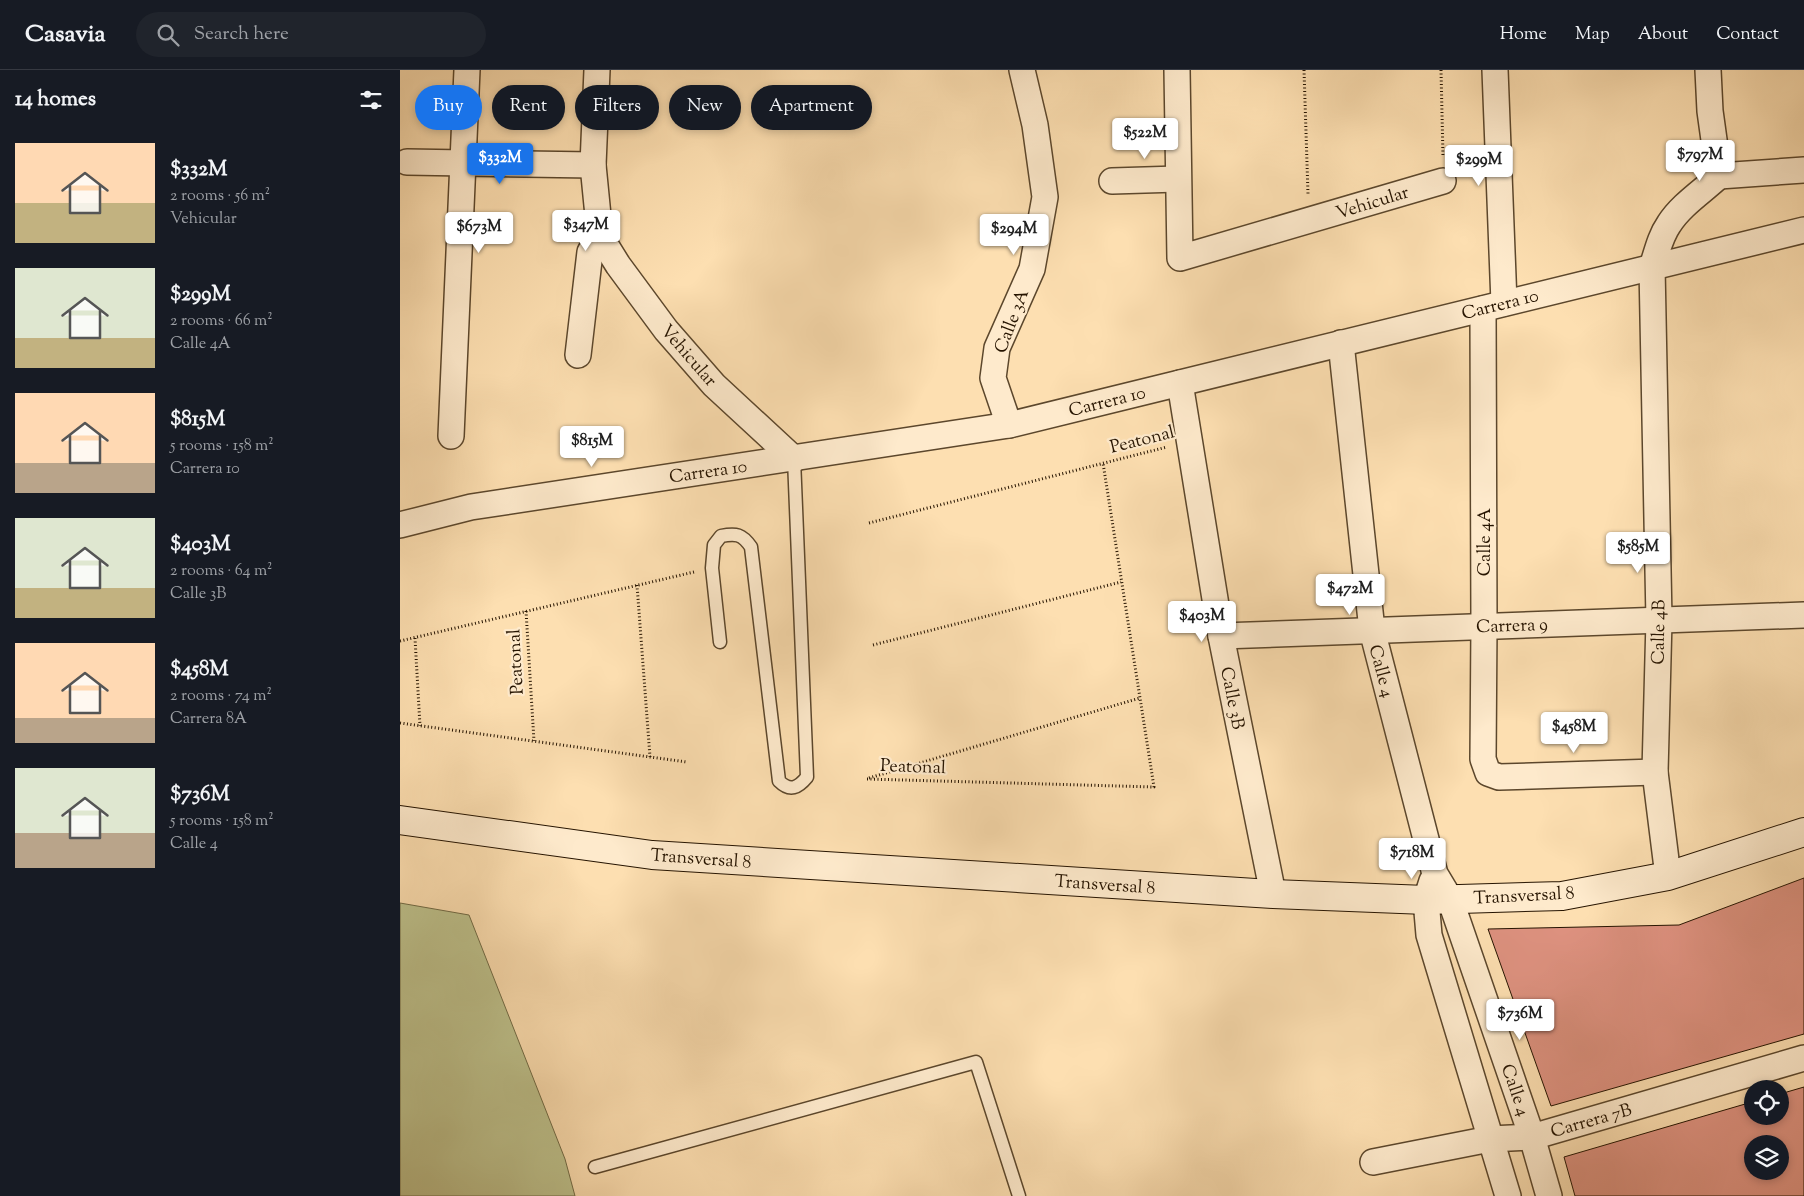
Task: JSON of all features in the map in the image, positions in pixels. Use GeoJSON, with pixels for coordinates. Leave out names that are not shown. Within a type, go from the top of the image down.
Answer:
{"type":"FeatureCollection","features":[{"type":"Feature","properties":{"kind":"street"},"geometry":{"type":"LineString","coordinates":[[451,436],[467,70]]}},
{"type":"Feature","properties":{"kind":"street","name":"Vehicular"},"geometry":{"type":"LineString","coordinates":[[597,70],[593,165],[600,236],[618,265],[656,316],[708,378],[794,459]]}},
{"type":"Feature","properties":{"kind":"street","name":"Calle 3A"},"geometry":{"type":"LineString","coordinates":[[1008,424],[993,378],[997,348],[1032,269],[1045,197],[1035,125],[1022,70]]}},
{"type":"Feature","properties":{"kind":"street","name":"Vehicular"},"geometry":{"type":"LineString","coordinates":[[1177,70],[1180,258],[1443,180]]}},
{"type":"Feature","properties":{"kind":"street","name":"Calle 4A"},"geometry":{"type":"LineString","coordinates":[[1495,70],[1493,306],[1484,625],[1483,759],[1488,773],[1499,776],[1655,772]]}},
{"type":"Feature","properties":{"kind":"street"},"geometry":{"type":"LineString","coordinates":[[1708,70],[1710,111],[1719,176],[1804,170]]}},
{"type":"Feature","properties":{"kind":"street"},"geometry":{"type":"LineString","coordinates":[[407,162],[593,165]]}},
{"type":"Feature","properties":{"kind":"street","name":"Calle 4B"},"geometry":{"type":"LineString","coordinates":[[1668,876],[1655,772],[1659,620],[1652,267],[1661,238],[1669,223],[1719,176]]}},
{"type":"Feature","properties":{"kind":"street"},"geometry":{"type":"LineString","coordinates":[[1112,181],[1178,179]]}},
{"type":"Feature","properties":{"kind":"street","name":"Carrera 10"},"geometry":{"type":"LineString","coordinates":[[400,524],[471,507],[794,459],[1008,424],[1804,230]]}},
{"type":"Feature","properties":{"kind":"street"},"geometry":{"type":"LineString","coordinates":[[578,355],[590,252],[600,236]]}},
{"type":"Feature","properties":{"kind":"street","name":"Calle 4"},"geometry":{"type":"LineString","coordinates":[[1341,343],[1372,630],[1435,874],[1438,899],[1532,1137],[1549,1196]]}},
{"type":"Feature","properties":{"kind":"street","name":"Calle 3B"},"geometry":{"type":"LineString","coordinates":[[1180,383],[1220,636],[1273,894]]}},
{"type":"Feature","properties":{"kind":"street","name":"Carrera 9"},"geometry":{"type":"LineString","coordinates":[[1220,636],[1484,625],[1804,615]]}},
{"type":"Feature","properties":{"kind":"street","name":"Transversal 8"},"geometry":{"type":"LineString","coordinates":[[400,820],[652,855],[1273,894],[1438,899],[1562,896],[1668,876],[1804,832]]}},
{"type":"Feature","properties":{"kind":"street","name":"Calle 4"},"geometry":{"type":"LineString","coordinates":[[1438,899],[1429,935],[1508,1196]]}},
{"type":"Feature","properties":{"kind":"street","name":"Carrera 7B"},"geometry":{"type":"LineString","coordinates":[[1373,1162],[1490,1139],[1532,1137],[1804,1058]]}},
{"type":"Feature","properties":{"kind":"lane"},"geometry":{"type":"LineString","coordinates":[[720,642],[712,568],[714,545],[721,536],[732,534],[744,537],[751,547],[778,781],[784,787],[794,788],[801,785],[807,777],[794,459]]}},
{"type":"Feature","properties":{"kind":"lane"},"geometry":{"type":"LineString","coordinates":[[595,1167],[976,1062],[1019,1196]]}},
{"type":"Feature","properties":{"kind":"path","name":"Vehicular"},"geometry":{"type":"LineString","coordinates":[[1304,70],[1309,220]]}},
{"type":"Feature","properties":{"kind":"path"},"geometry":{"type":"LineString","coordinates":[[1441,70],[1443,180]]}},
{"type":"Feature","properties":{"kind":"path","name":"Peatonal"},"geometry":{"type":"LineString","coordinates":[[868,523],[1189,441]]}},
{"type":"Feature","properties":{"kind":"path","name":"Peatonal"},"geometry":{"type":"LineString","coordinates":[[1103,464],[1121,582],[1140,698],[1154,787],[867,779],[1140,698]]}},
{"type":"Feature","properties":{"kind":"path","name":"Peatonal"},"geometry":{"type":"LineString","coordinates":[[400,641],[712,568]]}},
{"type":"Feature","properties":{"kind":"path"},"geometry":{"type":"LineString","coordinates":[[873,645],[1121,582]]}},
{"type":"Feature","properties":{"kind":"path"},"geometry":{"type":"LineString","coordinates":[[636,585],[650,757]]}},
{"type":"Feature","properties":{"kind":"path","name":"Peatonal"},"geometry":{"type":"LineString","coordinates":[[526,611],[534,741]]}},
{"type":"Feature","properties":{"kind":"path"},"geometry":{"type":"LineString","coordinates":[[415,638],[420,726]]}},
{"type":"Feature","properties":{"kind":"path"},"geometry":{"type":"LineString","coordinates":[[400,723],[687,762]]}},
{"type":"Feature","properties":{"kind":"green space"},"geometry":{"type":"Polygon","coordinates":[[[400,903],[469,915],[565,1159],[575,1196],[400,1196],[400,903]]]}},
{"type":"Feature","properties":{"kind":"building"},"geometry":{"type":"Polygon","coordinates":[[[1804,878],[1804,1034],[1551,1106],[1488,929],[1679,925],[1804,878]]]}},
{"type":"Feature","properties":{"kind":"building"},"geometry":{"type":"Polygon","coordinates":[[[1804,1087],[1804,1196],[1575,1196],[1564,1157],[1744,1104],[1744,1125],[1789,1125],[1789,1091],[1804,1087]]]}}]}
